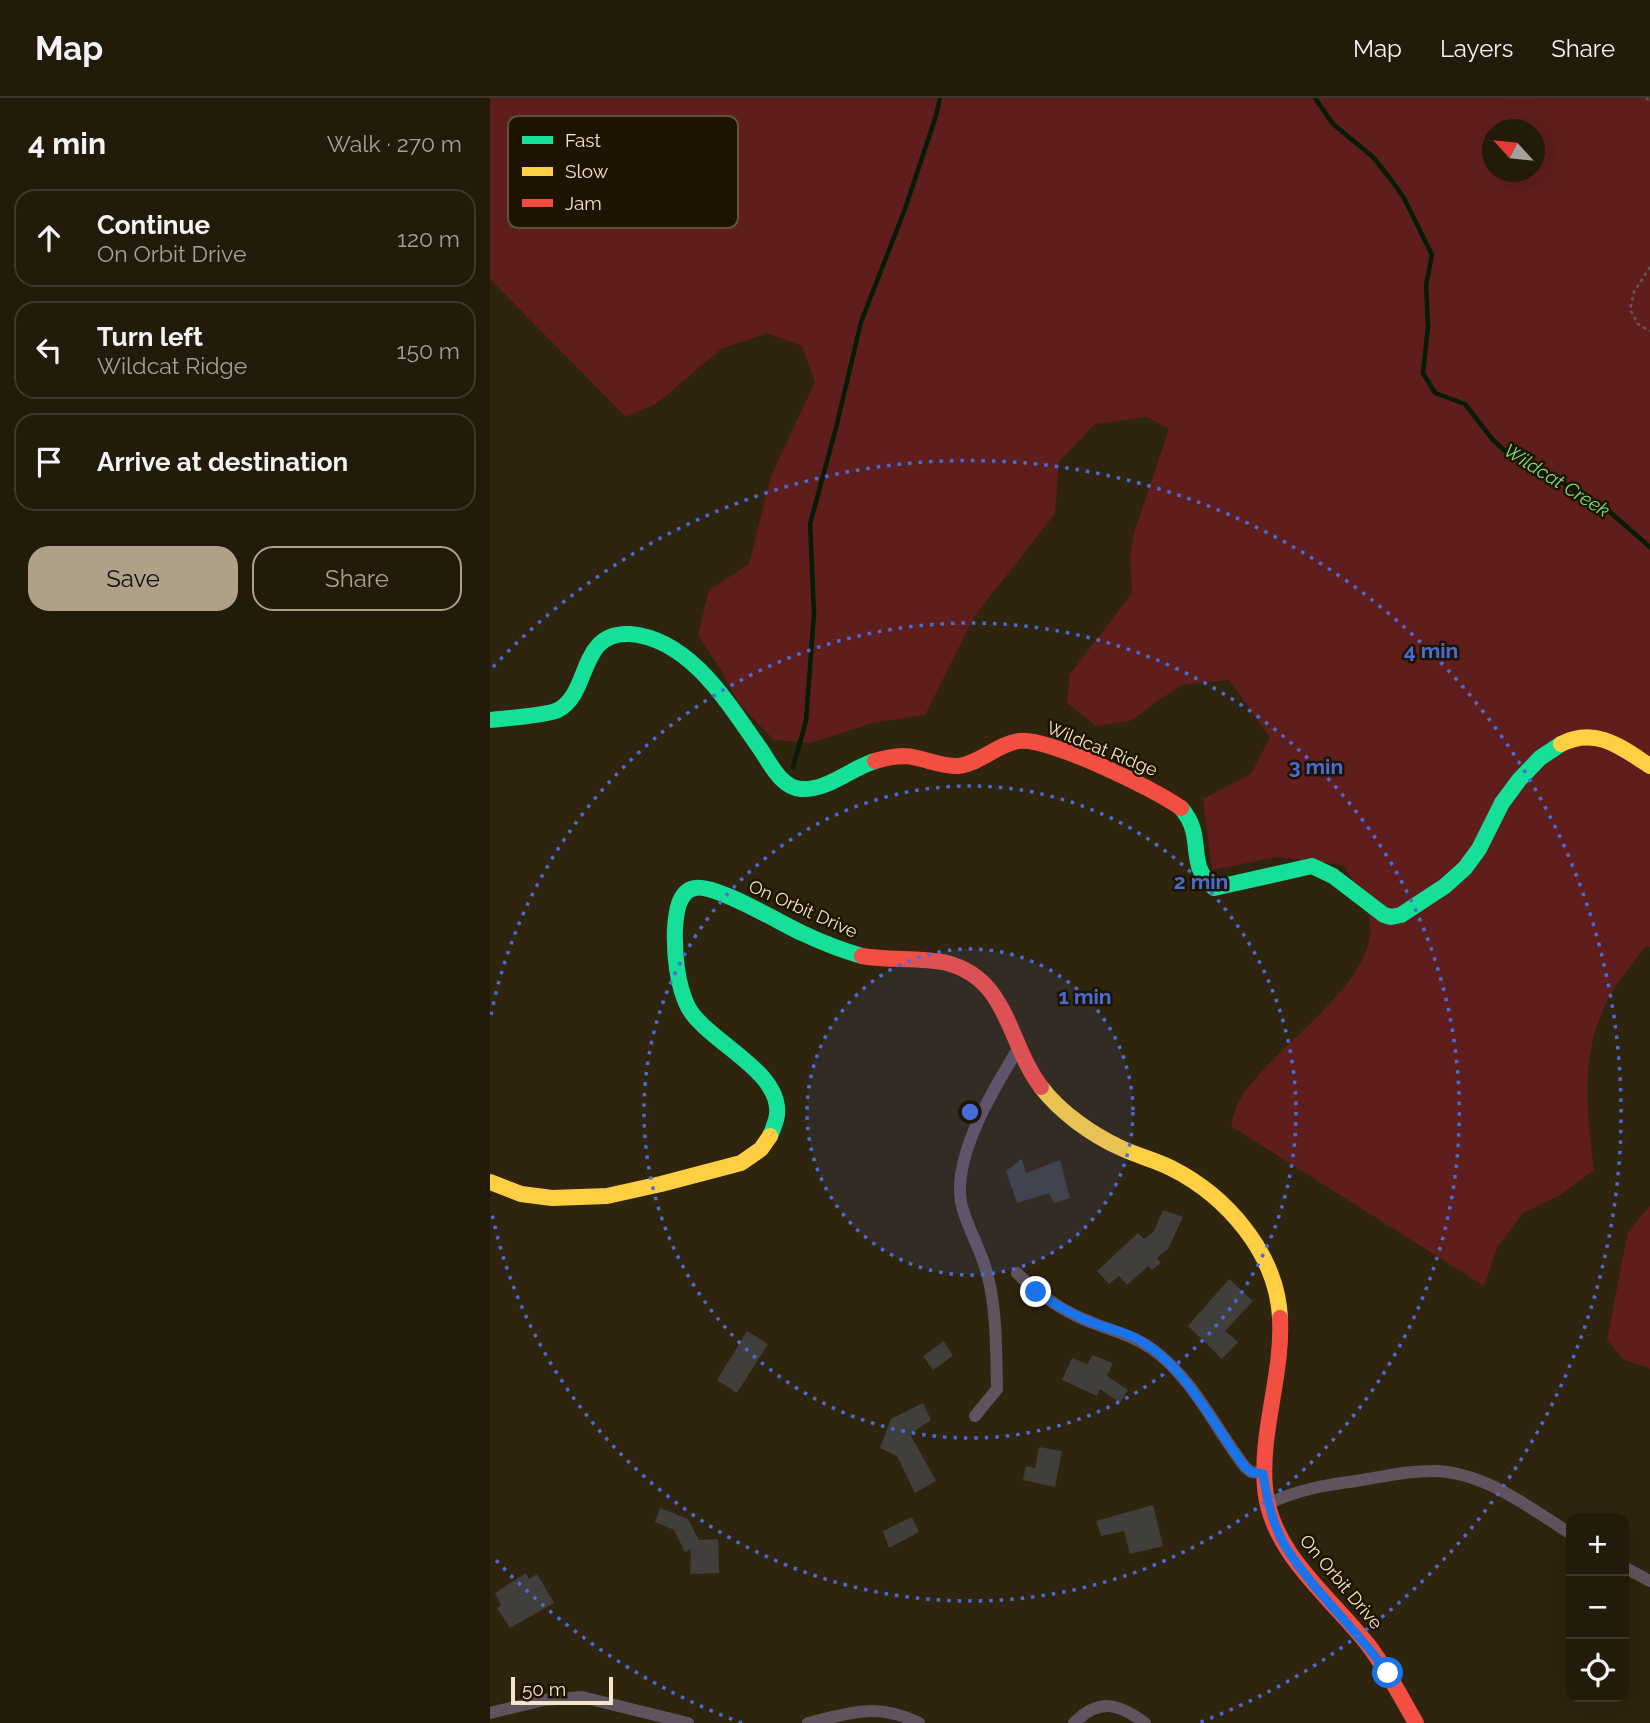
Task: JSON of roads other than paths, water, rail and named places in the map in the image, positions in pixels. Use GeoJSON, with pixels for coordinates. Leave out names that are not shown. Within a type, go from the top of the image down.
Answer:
{"type":"FeatureCollection","features":[{"type":"Feature","properties":{"kind":"street","name":"Wildcat Ridge"},"geometry":{"type":"LineString","coordinates":[[490,720],[556,711],[566,706],[593,653],[607,638],[622,634],[646,637],[671,649],[704,674],[773,769],[783,781],[793,787],[801,789],[823,785],[869,763],[895,757],[907,756],[958,766],[983,757],[1010,742],[1021,739],[1032,741],[1126,777],[1182,807],[1191,820],[1198,872],[1205,882],[1214,888],[1312,866],[1322,868],[1332,875],[1384,917],[1395,917],[1412,909],[1447,885],[1470,863],[1502,803],[1538,760],[1559,745],[1578,737],[1595,737],[1611,742],[1650,766]]}},
{"type":"Feature","properties":{"kind":"street","name":"On Orbit Drive"},"geometry":{"type":"LineString","coordinates":[[490,1182],[522,1195],[566,1200],[606,1196],[741,1163],[754,1157],[763,1148],[771,1134],[777,1113],[775,1098],[758,1073],[698,1020],[688,1007],[679,983],[675,951],[676,912],[681,897],[688,890],[700,887],[715,890],[832,945],[862,956],[934,961],[962,968],[988,986],[1007,1012],[1018,1049],[1042,1089],[1093,1132],[1117,1147],[1178,1172],[1210,1194],[1254,1238],[1270,1270],[1279,1300],[1282,1328],[1263,1474],[1268,1504],[1284,1544],[1304,1572],[1367,1643],[1388,1673],[1416,1723]]}},
{"type":"Feature","properties":{"kind":"street"},"geometry":{"type":"LineString","coordinates":[[975,1416],[997,1389],[996,1354],[988,1277],[961,1202],[962,1169],[975,1128],[993,1089],[1018,1049]]}},
{"type":"Feature","properties":{"kind":"street"},"geometry":{"type":"LineString","coordinates":[[1017,1273],[1036,1292],[1057,1306],[1090,1322],[1133,1337],[1153,1350],[1180,1373],[1245,1467],[1251,1472],[1263,1474]]}},
{"type":"Feature","properties":{"kind":"street"},"geometry":{"type":"LineString","coordinates":[[1268,1504],[1286,1495],[1314,1487],[1435,1471],[1480,1480],[1566,1531]]}},
{"type":"Feature","properties":{"kind":"street"},"geometry":{"type":"LineString","coordinates":[[1629,1570],[1650,1581]]}},
{"type":"Feature","properties":{"kind":"street"},"geometry":{"type":"LineString","coordinates":[[490,1713],[544,1700],[582,1696],[688,1723]]}},
{"type":"Feature","properties":{"kind":"street"},"geometry":{"type":"LineString","coordinates":[[1074,1723],[1085,1712],[1104,1706],[1127,1711],[1145,1723]]}},
{"type":"Feature","properties":{"kind":"street"},"geometry":{"type":"LineString","coordinates":[[808,1723],[841,1713],[877,1710],[919,1723]]}},
{"type":"Feature","properties":{"kind":"waterway"},"geometry":{"type":"LineString","coordinates":[[793,767],[806,721],[814,613],[810,524],[861,322],[905,209],[940,98]]}},
{"type":"Feature","properties":{"kind":"waterway","name":"Wildcat Creek"},"geometry":{"type":"LineString","coordinates":[[1315,98],[1333,124],[1373,157],[1392,181],[1404,198],[1432,255],[1426,285],[1428,327],[1423,373],[1435,393],[1465,404],[1504,450],[1611,513],[1650,547]]}}]}
